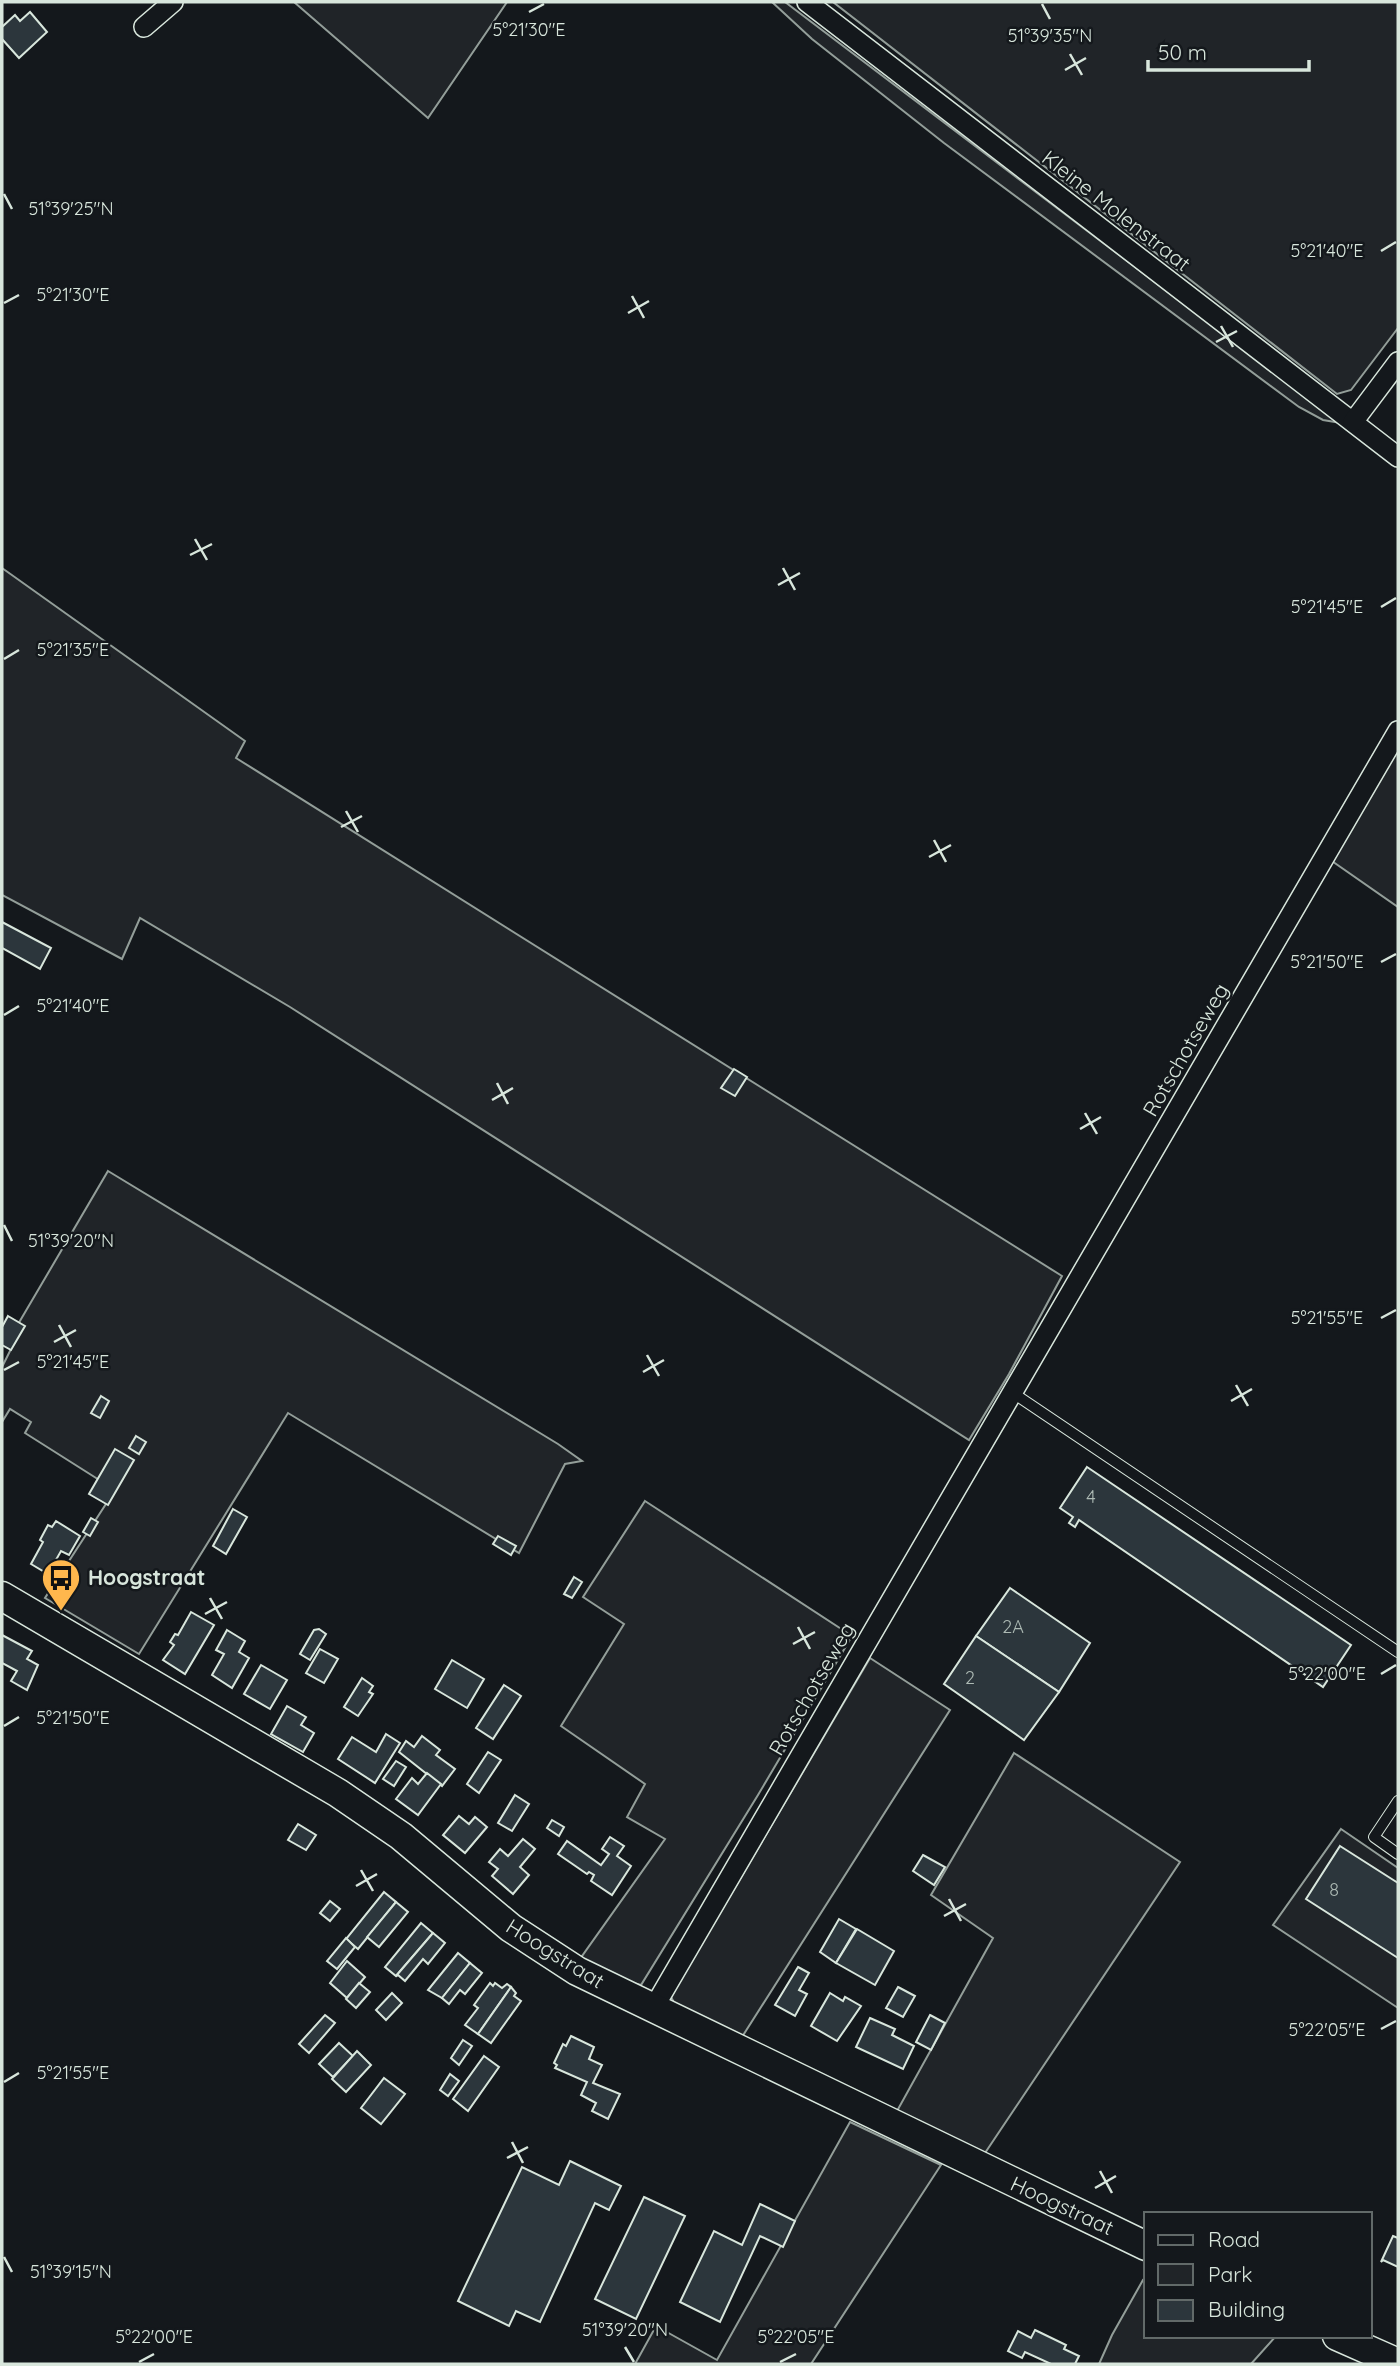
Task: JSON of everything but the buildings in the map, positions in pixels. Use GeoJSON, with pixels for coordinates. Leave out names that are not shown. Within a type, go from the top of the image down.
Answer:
{"type":"FeatureCollection","features":[{"type":"Feature","properties":{"kind":"street"},"geometry":{"type":"LineString","coordinates":[[144,27],[173,2]]}},
{"type":"Feature","properties":{"kind":"street","name":"Kleine Molenstraat"},"geometry":{"type":"LineString","coordinates":[[807,2],[1398,457]]}},
{"type":"Feature","properties":{"kind":"street"},"geometry":{"type":"LineString","coordinates":[[1353,422],[1398,362]]}},
{"type":"Feature","properties":{"kind":"street","name":"Rotschotseweg"},"geometry":{"type":"LineString","coordinates":[[653,2009],[1398,731]]}},
{"type":"Feature","properties":{"kind":"street","name":"Hoogstraat"},"geometry":{"type":"LineString","coordinates":[[2,1596],[332,1789],[401,1836],[536,1946],[587,1976],[1144,2245]]}},
{"type":"Feature","properties":{"kind":"street"},"geometry":{"type":"LineString","coordinates":[[1342,2338],[1398,2363]]}},
{"type":"Feature","properties":{"kind":"lane"},"geometry":{"type":"LineString","coordinates":[[1013,1393],[1398,1652]]}},
{"type":"Feature","properties":{"kind":"lane"},"geometry":{"type":"LineString","coordinates":[[1398,1801],[1374,1837],[1398,1854]]}},
{"type":"Feature","properties":{"kind":"green space"},"geometry":{"type":"Polygon","coordinates":[[[294,2],[507,2],[428,118],[294,2]]]}},
{"type":"Feature","properties":{"kind":"green space"},"geometry":{"type":"Polygon","coordinates":[[[772,2],[785,2],[1341,423],[1323,420],[1299,407],[944,143],[812,39],[772,2]]]}},
{"type":"Feature","properties":{"kind":"green space"},"geometry":{"type":"Polygon","coordinates":[[[833,2],[1398,2],[1398,328],[1351,390],[1337,394],[833,2]]]}},
{"type":"Feature","properties":{"kind":"green space"},"geometry":{"type":"Polygon","coordinates":[[[2,568],[245,741],[236,758],[1062,1276],[1009,1374],[969,1440],[290,1007],[140,918],[122,959],[2,895],[2,568]]]}},
{"type":"Feature","properties":{"kind":"green space"},"geometry":{"type":"Polygon","coordinates":[[[1398,738],[1398,907],[1329,859],[1398,738]]]}},
{"type":"Feature","properties":{"kind":"green space"},"geometry":{"type":"Polygon","coordinates":[[[108,1171],[582,1461],[565,1464],[519,1553],[288,1413],[139,1654],[45,1598],[115,1490],[25,1433],[31,1422],[10,1409],[2,1422],[2,1367],[11,1349],[7,1343],[108,1171]]]}},
{"type":"Feature","properties":{"kind":"green space"},"geometry":{"type":"Polygon","coordinates":[[[645,1501],[852,1636],[641,1985],[620,1980],[580,1959],[665,1839],[627,1817],[645,1784],[561,1726],[624,1624],[583,1597],[645,1501]]]}},
{"type":"Feature","properties":{"kind":"green space"},"geometry":{"type":"Polygon","coordinates":[[[870,1658],[950,1710],[742,2037],[677,2008],[671,1997],[870,1658]]]}},
{"type":"Feature","properties":{"kind":"green space"},"geometry":{"type":"Polygon","coordinates":[[[1014,1753],[1180,1862],[985,2153],[897,2111],[993,1938],[931,1895],[1014,1753]]]}},
{"type":"Feature","properties":{"kind":"green space"},"geometry":{"type":"Polygon","coordinates":[[[1341,1829],[1398,1868],[1398,2008],[1273,1925],[1341,1829]]]}},
{"type":"Feature","properties":{"kind":"green space"},"geometry":{"type":"Polygon","coordinates":[[[850,2122],[941,2165],[811,2364],[635,2364],[656,2326],[717,2360],[850,2122]]]}},
{"type":"Feature","properties":{"kind":"green space"},"geometry":{"type":"Polygon","coordinates":[[[1143,2280],[1144,2338],[1274,2338],[1251,2364],[1099,2364],[1143,2280]]]}},
{"type":"Feature","properties":{"kind":"place","name":"Hoogstraat"},"geometry":{"type":"Point","coordinates":[61,1612]}}]}
